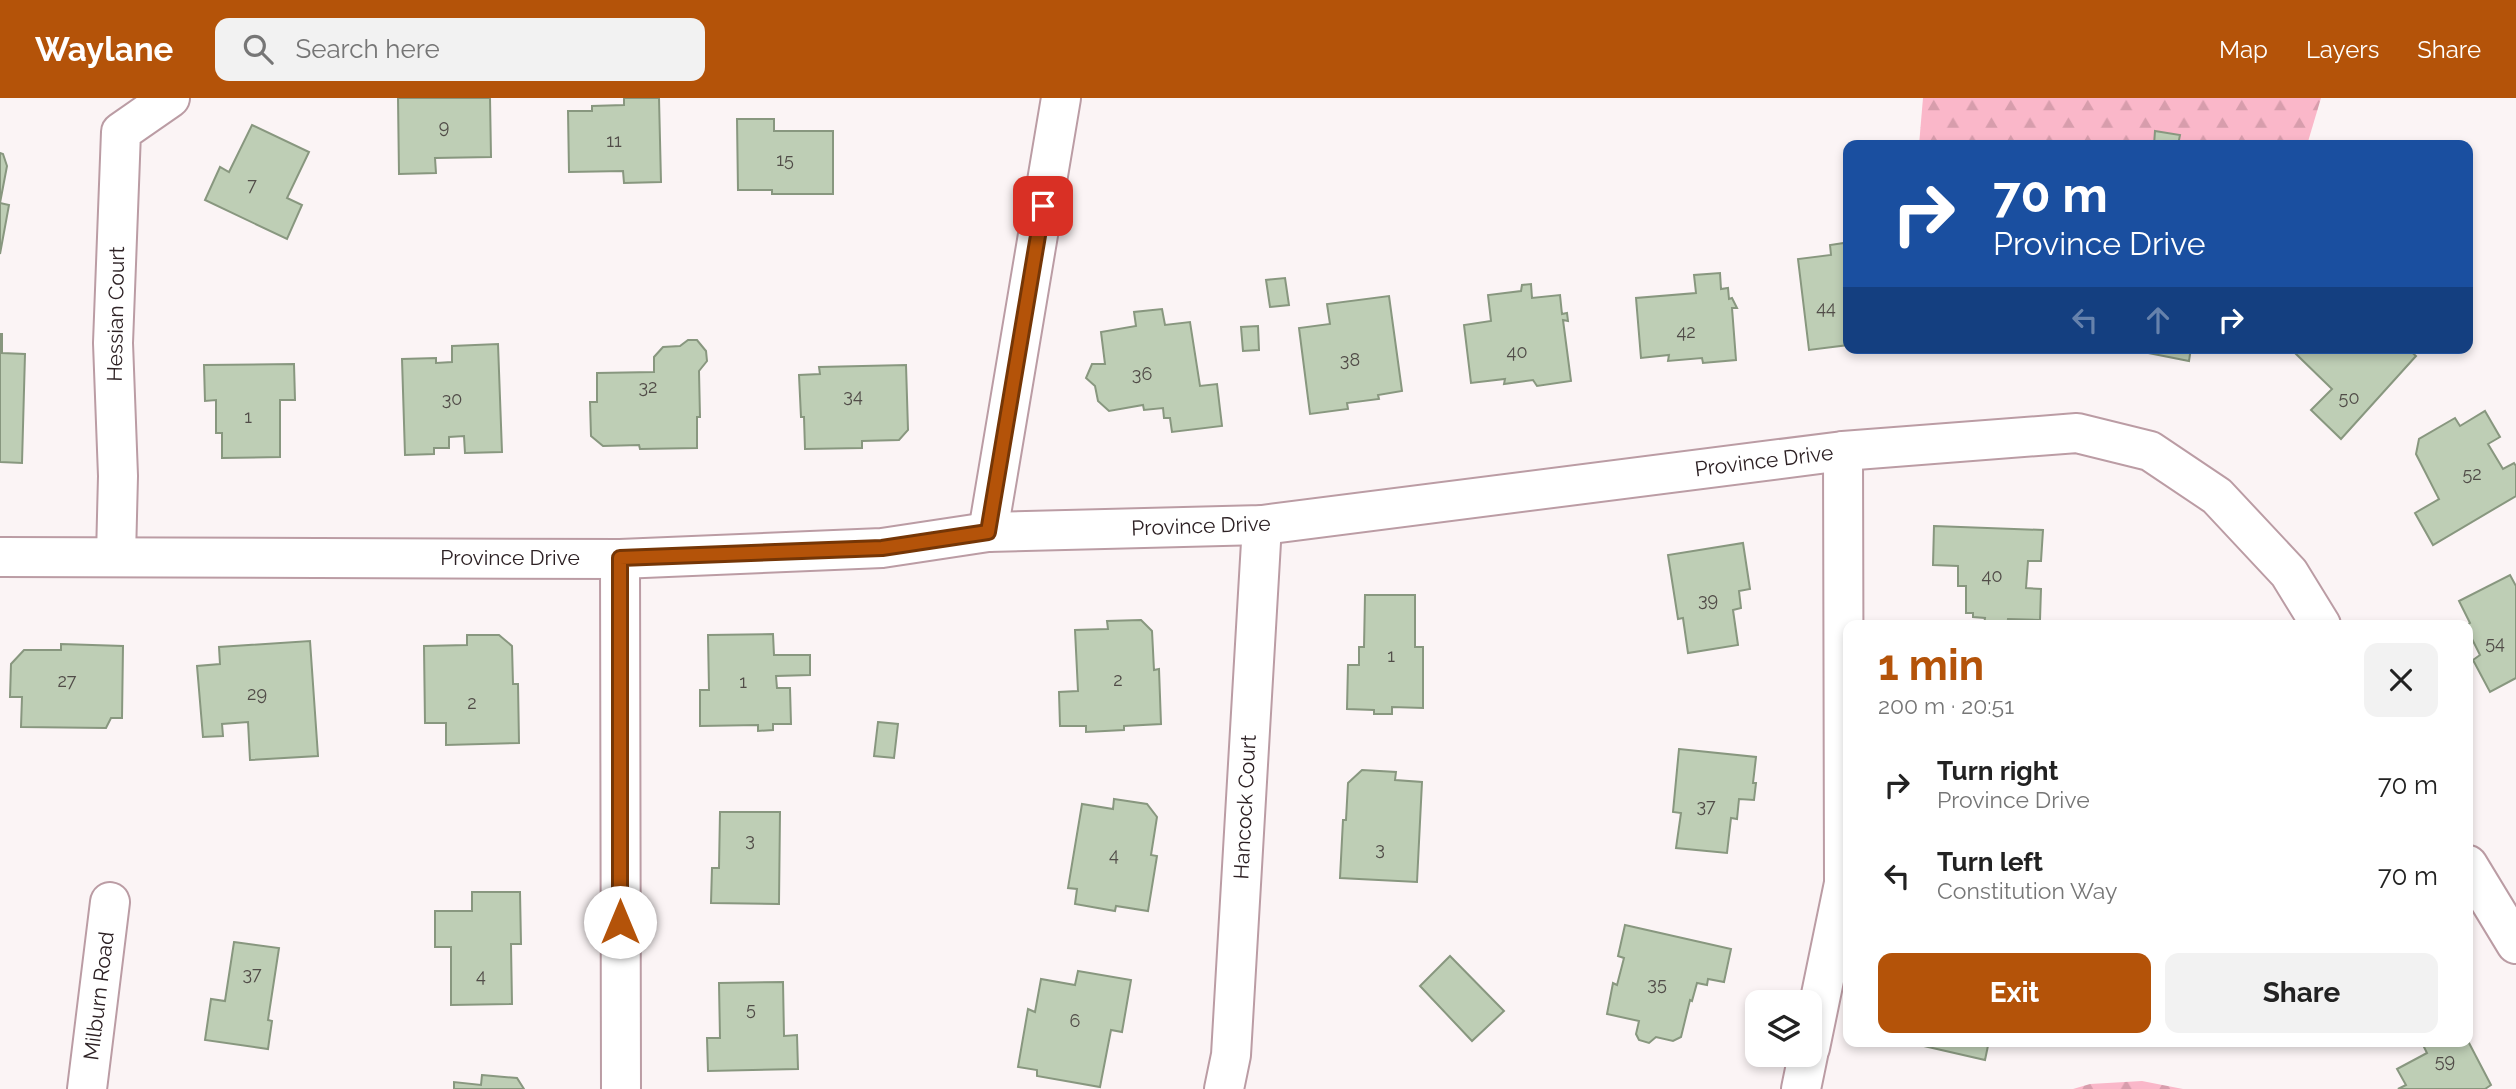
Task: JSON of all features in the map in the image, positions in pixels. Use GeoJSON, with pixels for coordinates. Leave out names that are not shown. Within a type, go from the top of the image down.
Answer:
{"type":"FeatureCollection","features":[{"type":"Feature","properties":{"kind":"street","name":"Hessian Court"},"geometry":{"type":"LineString","coordinates":[[116,556],[118,476],[113,342],[121,132],[170,98]]}},
{"type":"Feature","properties":{"kind":"street"},"geometry":{"type":"LineString","coordinates":[[988,532],[1061,98]]}},
{"type":"Feature","properties":{"kind":"street","name":"Province Drive"},"geometry":{"type":"LineString","coordinates":[[0,557],[620,558],[882,548],[988,532],[1262,525],[1843,450],[2077,433],[2150,451],[2217,496],[2289,573],[2318,620]]}},
{"type":"Feature","properties":{"kind":"street"},"geometry":{"type":"LineString","coordinates":[[1843,450],[1843,620]]}},
{"type":"Feature","properties":{"kind":"street","name":"Hancock Court"},"geometry":{"type":"LineString","coordinates":[[1224,1089],[1231,1055],[1262,525]]}},
{"type":"Feature","properties":{"kind":"street"},"geometry":{"type":"LineString","coordinates":[[620,558],[621,1089]]}},
{"type":"Feature","properties":{"kind":"street"},"geometry":{"type":"LineString","coordinates":[[2473,873],[2516,944]]}},
{"type":"Feature","properties":{"kind":"street"},"geometry":{"type":"LineString","coordinates":[[1822,990],[1843,888]]}},
{"type":"Feature","properties":{"kind":"street","name":"Milburn Road"},"geometry":{"type":"LineString","coordinates":[[87,1089],[110,902]]}},
{"type":"Feature","properties":{"kind":"street"},"geometry":{"type":"LineString","coordinates":[[1801,1089],[1806,1067]]}},
{"type":"Feature","properties":{"kind":"green space"},"geometry":{"type":"Polygon","coordinates":[[[1923,98],[2321,98],[2308,140],[1919,140],[1923,98]]]}},
{"type":"Feature","properties":{"kind":"green space"},"geometry":{"type":"Polygon","coordinates":[[[2142,1081],[2183,1089],[2073,1089],[2090,1084],[2142,1081]]]}},
{"type":"Feature","properties":{"kind":"building"},"geometry":{"type":"Polygon","coordinates":[[[398,98],[490,98],[491,157],[435,158],[436,173],[399,174],[398,98]]]}},
{"type":"Feature","properties":{"kind":"building"},"geometry":{"type":"Polygon","coordinates":[[[624,98],[659,98],[661,182],[624,183],[623,171],[569,172],[568,111],[592,111],[592,106],[624,105],[624,98]]]}},
{"type":"Feature","properties":{"kind":"building"},"geometry":{"type":"Polygon","coordinates":[[[737,119],[774,119],[774,131],[833,131],[833,194],[772,194],[772,190],[738,190],[737,119]]]}},
{"type":"Feature","properties":{"kind":"building"},"geometry":{"type":"Polygon","coordinates":[[[252,125],[309,152],[287,198],[302,205],[287,239],[205,200],[220,167],[229,172],[252,125]]]}},
{"type":"Feature","properties":{"kind":"building"},"geometry":{"type":"Polygon","coordinates":[[[2155,131],[2180,135],[2179,140],[2154,140],[2155,131]]]}},
{"type":"Feature","properties":{"kind":"building"},"geometry":{"type":"Polygon","coordinates":[[[0,153],[3,154],[7,166],[0,203],[0,153]]]}},
{"type":"Feature","properties":{"kind":"building"},"geometry":{"type":"Polygon","coordinates":[[[0,203],[9,205],[0,254],[0,203]]]}},
{"type":"Feature","properties":{"kind":"building"},"geometry":{"type":"Polygon","coordinates":[[[1843,243],[1843,346],[1809,350],[1798,259],[1831,255],[1830,245],[1843,243]]]}},
{"type":"Feature","properties":{"kind":"building"},"geometry":{"type":"Polygon","coordinates":[[[1720,273],[1721,289],[1728,288],[1729,299],[1732,298],[1737,308],[1732,308],[1736,360],[1703,363],[1702,358],[1668,361],[1669,355],[1641,358],[1636,298],[1696,293],[1694,275],[1720,273]]]}},
{"type":"Feature","properties":{"kind":"building"},"geometry":{"type":"Polygon","coordinates":[[[1285,278],[1289,305],[1270,307],[1266,280],[1285,278]]]}},
{"type":"Feature","properties":{"kind":"building"},"geometry":{"type":"Polygon","coordinates":[[[1531,284],[1532,298],[1560,295],[1562,314],[1567,313],[1568,321],[1563,320],[1571,381],[1537,386],[1533,380],[1504,384],[1505,379],[1471,383],[1464,325],[1491,321],[1488,295],[1521,291],[1522,285],[1531,284]]]}},
{"type":"Feature","properties":{"kind":"building"},"geometry":{"type":"Polygon","coordinates":[[[1389,296],[1402,391],[1378,395],[1379,399],[1347,403],[1348,409],[1310,414],[1299,328],[1330,324],[1327,304],[1389,296]]]}},
{"type":"Feature","properties":{"kind":"building"},"geometry":{"type":"Polygon","coordinates":[[[1162,309],[1165,325],[1190,322],[1200,386],[1217,384],[1222,426],[1172,432],[1170,418],[1164,418],[1163,408],[1144,410],[1143,405],[1109,411],[1098,401],[1095,386],[1086,378],[1092,364],[1105,364],[1101,332],[1136,326],[1134,312],[1162,309]]]}},
{"type":"Feature","properties":{"kind":"building"},"geometry":{"type":"Polygon","coordinates":[[[1258,326],[1259,350],[1243,351],[1241,327],[1258,326]]]}},
{"type":"Feature","properties":{"kind":"building"},"geometry":{"type":"Polygon","coordinates":[[[0,334],[2,353],[25,354],[22,463],[0,462],[0,334]]]}},
{"type":"Feature","properties":{"kind":"building"},"geometry":{"type":"Polygon","coordinates":[[[688,340],[697,340],[706,351],[707,361],[699,371],[700,417],[697,417],[697,448],[640,449],[639,445],[603,446],[591,436],[590,402],[597,402],[597,373],[654,372],[654,357],[663,347],[680,346],[688,340]]]}},
{"type":"Feature","properties":{"kind":"building"},"geometry":{"type":"Polygon","coordinates":[[[498,344],[502,452],[465,453],[464,436],[449,437],[449,448],[434,448],[434,454],[405,455],[402,359],[436,358],[436,363],[452,362],[452,346],[498,344]]]}},
{"type":"Feature","properties":{"kind":"building"},"geometry":{"type":"Polygon","coordinates":[[[2153,354],[2190,354],[2189,361],[2153,354]]]}},
{"type":"Feature","properties":{"kind":"building"},"geometry":{"type":"Polygon","coordinates":[[[2296,354],[2416,356],[2341,439],[2311,410],[2332,389],[2296,354]]]}},
{"type":"Feature","properties":{"kind":"building"},"geometry":{"type":"Polygon","coordinates":[[[294,364],[295,400],[280,400],[280,457],[222,458],[222,433],[216,433],[216,400],[205,401],[204,365],[294,364]]]}},
{"type":"Feature","properties":{"kind":"building"},"geometry":{"type":"Polygon","coordinates":[[[906,365],[908,430],[899,440],[862,441],[862,448],[805,449],[799,375],[820,374],[819,367],[906,365]]]}},
{"type":"Feature","properties":{"kind":"building"},"geometry":{"type":"Polygon","coordinates":[[[2485,411],[2500,437],[2488,444],[2503,469],[2514,463],[2516,466],[2516,496],[2433,545],[2415,513],[2439,499],[2416,454],[2419,439],[2455,418],[2460,426],[2485,411]]]}},
{"type":"Feature","properties":{"kind":"building"},"geometry":{"type":"Polygon","coordinates":[[[1934,526],[2043,530],[2041,561],[2028,561],[2026,588],[2041,589],[2040,620],[1985,620],[1973,617],[1973,613],[1966,613],[1966,586],[1958,586],[1958,566],[1933,565],[1934,526]]]}},
{"type":"Feature","properties":{"kind":"building"},"geometry":{"type":"Polygon","coordinates":[[[1743,543],[1750,589],[1739,591],[1741,608],[1733,610],[1738,645],[1688,653],[1683,618],[1678,619],[1668,555],[1743,543]]]}},
{"type":"Feature","properties":{"kind":"building"},"geometry":{"type":"Polygon","coordinates":[[[2510,575],[2516,586],[2516,678],[2490,692],[2473,660],[2480,655],[2473,641],[2473,620],[2468,620],[2459,601],[2510,575]]]}},
{"type":"Feature","properties":{"kind":"building"},"geometry":{"type":"Polygon","coordinates":[[[1365,595],[1415,595],[1415,647],[1423,647],[1423,708],[1392,707],[1392,714],[1347,709],[1348,665],[1359,665],[1359,647],[1364,647],[1365,595]]]}},
{"type":"Feature","properties":{"kind":"building"},"geometry":{"type":"Polygon","coordinates":[[[1141,620],[1152,631],[1154,670],[1159,669],[1161,724],[1086,732],[1086,726],[1060,726],[1059,692],[1078,691],[1075,630],[1108,629],[1107,621],[1141,620]]]}},
{"type":"Feature","properties":{"kind":"building"},"geometry":{"type":"Polygon","coordinates":[[[773,634],[774,655],[810,655],[810,675],[776,676],[777,688],[790,688],[791,724],[773,724],[773,730],[758,731],[758,725],[700,726],[700,690],[709,690],[708,635],[773,634]]]}},
{"type":"Feature","properties":{"kind":"building"},"geometry":{"type":"Polygon","coordinates":[[[467,635],[499,635],[512,646],[513,684],[518,684],[519,743],[446,745],[446,723],[425,723],[424,646],[467,645],[467,635]]]}},
{"type":"Feature","properties":{"kind":"building"},"geometry":{"type":"Polygon","coordinates":[[[310,641],[318,756],[250,760],[248,722],[222,724],[223,736],[203,737],[197,666],[220,664],[219,647],[310,641]]]}},
{"type":"Feature","properties":{"kind":"building"},"geometry":{"type":"Polygon","coordinates":[[[61,644],[123,646],[122,718],[111,718],[106,728],[21,727],[22,697],[10,697],[11,664],[24,650],[61,650],[61,644]]]}},
{"type":"Feature","properties":{"kind":"building"},"geometry":{"type":"Polygon","coordinates":[[[878,722],[898,724],[894,758],[874,756],[878,722]]]}},
{"type":"Feature","properties":{"kind":"building"},"geometry":{"type":"Polygon","coordinates":[[[1679,749],[1756,757],[1754,800],[1739,799],[1737,819],[1731,818],[1727,853],[1676,848],[1681,813],[1673,812],[1679,749]]]}},
{"type":"Feature","properties":{"kind":"building"},"geometry":{"type":"Polygon","coordinates":[[[1362,770],[1396,772],[1395,780],[1422,782],[1417,882],[1340,878],[1348,783],[1362,770]]]}},
{"type":"Feature","properties":{"kind":"building"},"geometry":{"type":"Polygon","coordinates":[[[1114,799],[1147,804],[1157,817],[1151,855],[1157,856],[1148,911],[1116,906],[1115,911],[1075,904],[1077,889],[1068,888],[1082,804],[1113,809],[1114,799]]]}},
{"type":"Feature","properties":{"kind":"building"},"geometry":{"type":"Polygon","coordinates":[[[720,812],[780,812],[779,904],[711,903],[712,868],[719,868],[720,812]]]}},
{"type":"Feature","properties":{"kind":"building"},"geometry":{"type":"Polygon","coordinates":[[[472,892],[520,892],[521,944],[511,944],[512,1004],[451,1005],[451,947],[435,947],[435,911],[472,911],[472,892]]]}},
{"type":"Feature","properties":{"kind":"building"},"geometry":{"type":"Polygon","coordinates":[[[1625,925],[1731,949],[1724,982],[1708,979],[1707,985],[1697,983],[1681,1037],[1673,1041],[1656,1037],[1649,1043],[1639,1040],[1636,1034],[1639,1021],[1607,1014],[1613,983],[1617,985],[1624,958],[1618,956],[1625,925]]]}},
{"type":"Feature","properties":{"kind":"building"},"geometry":{"type":"Polygon","coordinates":[[[234,942],[279,948],[268,1020],[272,1021],[268,1049],[205,1040],[211,999],[225,1001],[234,942]]]}},
{"type":"Feature","properties":{"kind":"building"},"geometry":{"type":"Polygon","coordinates":[[[1450,956],[1504,1011],[1472,1041],[1420,986],[1450,956]]]}},
{"type":"Feature","properties":{"kind":"building"},"geometry":{"type":"Polygon","coordinates":[[[1078,971],[1131,980],[1122,1032],[1111,1030],[1100,1087],[1037,1076],[1037,1070],[1018,1067],[1028,1009],[1035,1012],[1041,979],[1075,985],[1078,971]]]}},
{"type":"Feature","properties":{"kind":"building"},"geometry":{"type":"Polygon","coordinates":[[[783,982],[784,1036],[797,1035],[798,1069],[708,1071],[707,1038],[720,1038],[719,983],[783,982]]]}},
{"type":"Feature","properties":{"kind":"building"},"geometry":{"type":"Polygon","coordinates":[[[1928,1047],[1988,1047],[1985,1060],[1928,1047]]]}},
{"type":"Feature","properties":{"kind":"building"},"geometry":{"type":"Polygon","coordinates":[[[2424,1047],[2471,1047],[2491,1085],[2485,1089],[2398,1089],[2406,1085],[2397,1069],[2427,1053],[2424,1047]]]}},
{"type":"Feature","properties":{"kind":"building"},"geometry":{"type":"Polygon","coordinates":[[[482,1075],[517,1078],[524,1089],[454,1089],[454,1082],[481,1085],[482,1075]]]}},
{"type":"Feature","properties":{"kind":"route"},"geometry":{"type":"LineString","coordinates":[[620,922],[620,558],[882,548],[988,532],[1043,206]]}}]}
